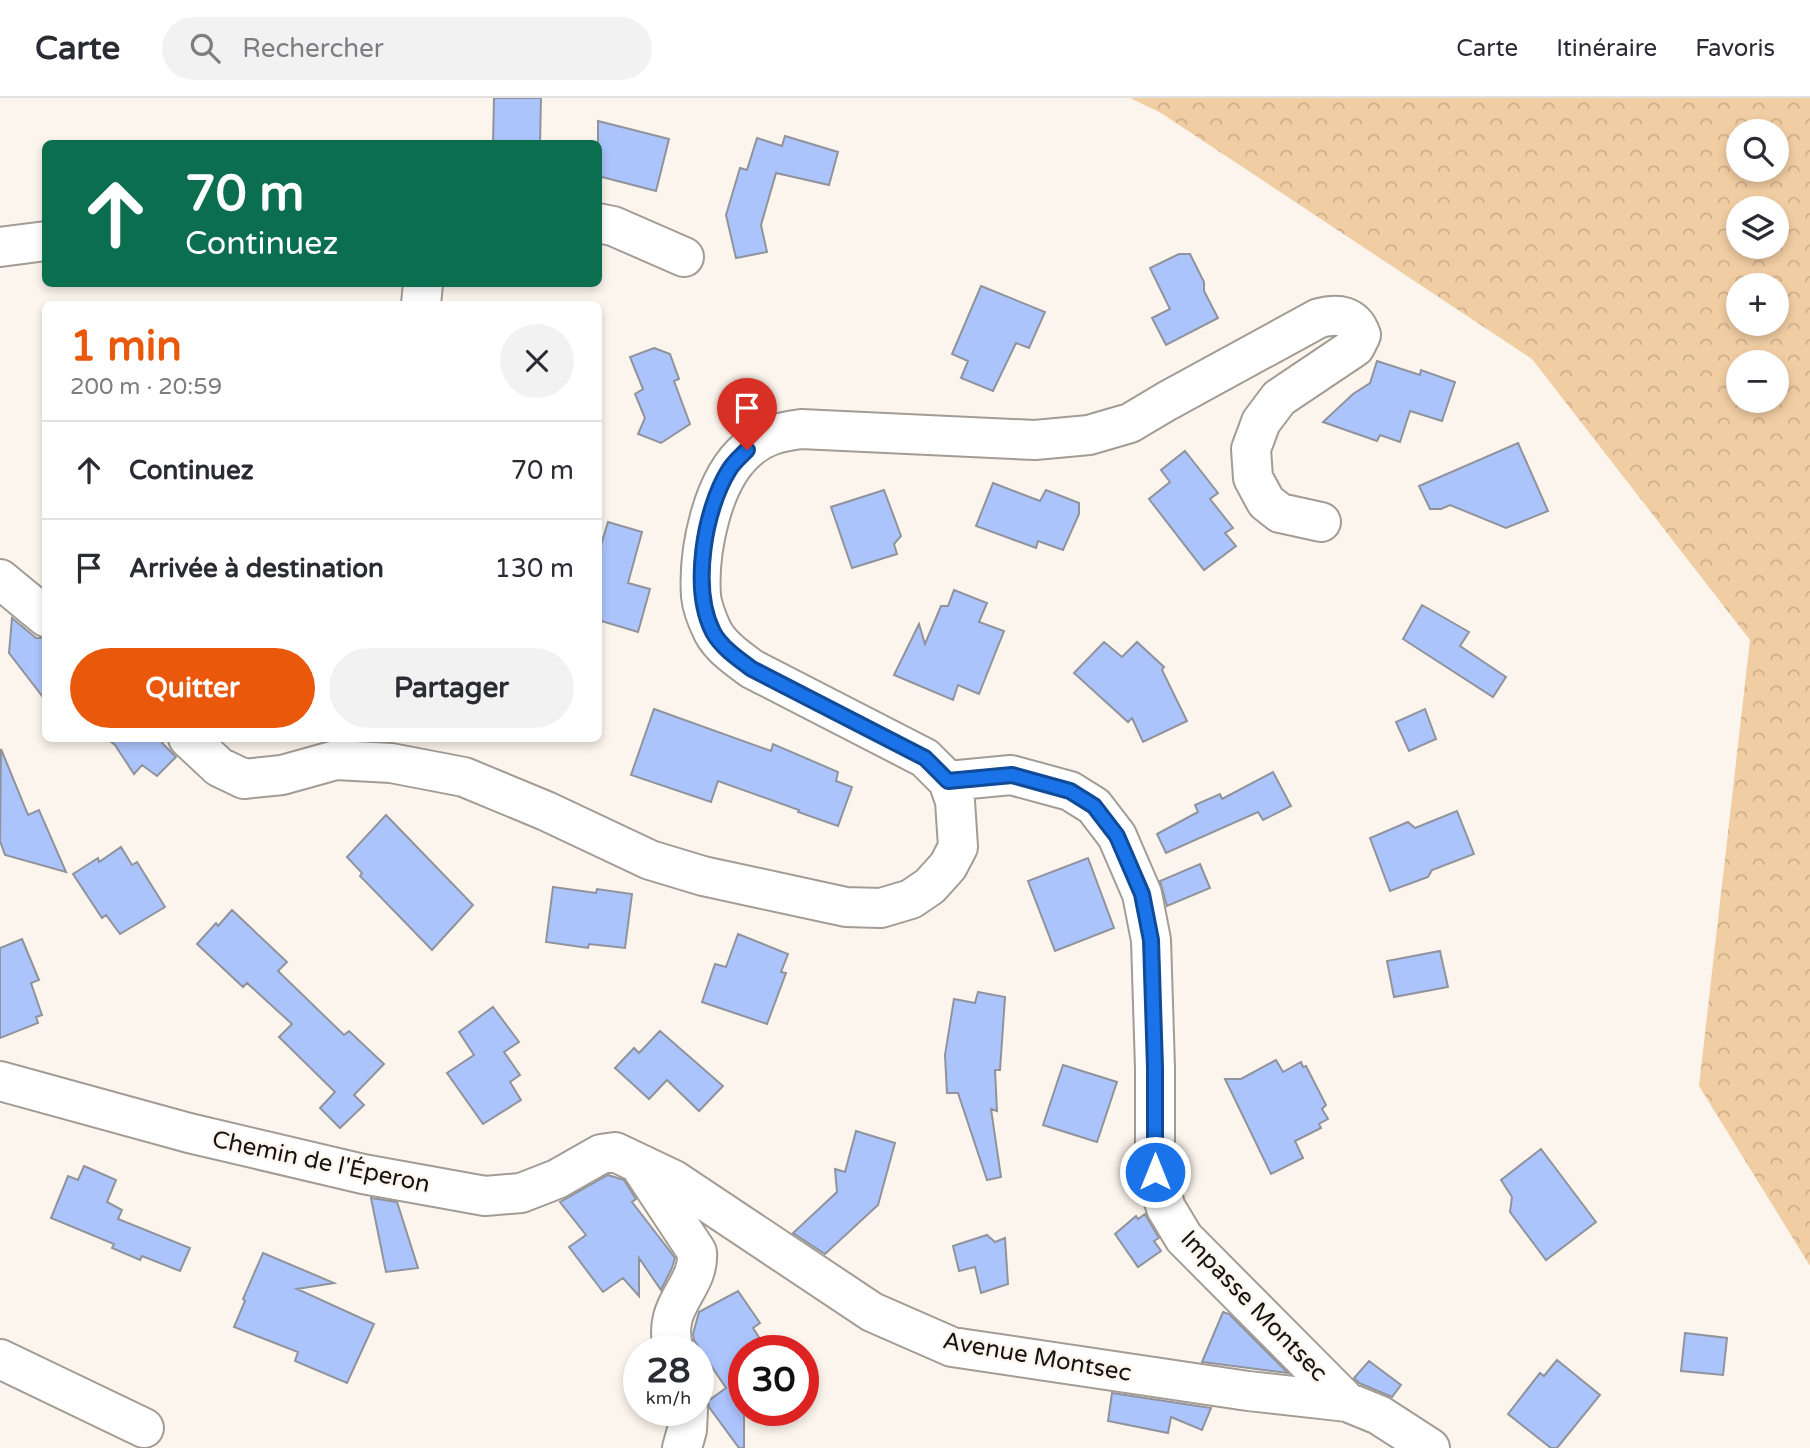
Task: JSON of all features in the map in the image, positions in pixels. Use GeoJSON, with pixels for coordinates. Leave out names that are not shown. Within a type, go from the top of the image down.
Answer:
{"type":"FeatureCollection","features":[{"type":"Feature","properties":{"kind":"street"},"geometry":{"type":"LineString","coordinates":[[602,224],[684,257]]}},
{"type":"Feature","properties":{"kind":"street"},"geometry":{"type":"LineString","coordinates":[[0,247],[42,242]]}},
{"type":"Feature","properties":{"kind":"street"},"geometry":{"type":"LineString","coordinates":[[194,742],[219,767],[244,779],[282,775],[336,760],[391,763],[464,777],[546,811],[650,860],[703,876],[846,907],[881,908],[911,898],[930,886],[948,866],[958,846],[956,801],[948,781],[925,758],[752,669],[735,657],[713,633],[701,599],[701,561],[715,499],[729,470],[747,450],[771,434],[801,429],[1035,440],[1089,435],[1130,423],[1319,318],[1335,314],[1351,318],[1359,329],[1361,335],[1355,347],[1279,398],[1261,422],[1251,449],[1253,478],[1266,502],[1280,513],[1321,522]]}},
{"type":"Feature","properties":{"kind":"street"},"geometry":{"type":"LineString","coordinates":[[0,579],[42,615]]}},
{"type":"Feature","properties":{"kind":"street","name":"Impasse Montsec"},"geometry":{"type":"LineString","coordinates":[[948,781],[1012,775],[1070,791],[1094,806],[1117,836],[1142,894],[1151,940],[1155,1172],[1166,1208],[1184,1238],[1347,1402]]}},
{"type":"Feature","properties":{"kind":"street","name":"Chemin de l'Éperon"},"geometry":{"type":"LineString","coordinates":[[0,1081],[189,1133],[363,1174],[485,1196],[521,1193],[557,1179],[601,1154],[615,1152],[638,1162]]}},
{"type":"Feature","properties":{"kind":"street"},"geometry":{"type":"LineString","coordinates":[[638,1162],[697,1252],[698,1263],[670,1321],[670,1335]]}},
{"type":"Feature","properties":{"kind":"street","name":"Avenue Montsec"},"geometry":{"type":"LineString","coordinates":[[638,1162],[674,1180],[872,1312],[952,1347],[1248,1391],[1347,1402],[1379,1415],[1430,1448]]}},
{"type":"Feature","properties":{"kind":"street"},"geometry":{"type":"LineString","coordinates":[[0,1359],[144,1428]]}},
{"type":"Feature","properties":{"kind":"street"},"geometry":{"type":"LineString","coordinates":[[682,1448],[687,1426]]}},
{"type":"Feature","properties":{"kind":"green space"},"geometry":{"type":"Polygon","coordinates":[[[1130,98],[1810,98],[1810,1266],[1699,1086],[1750,640],[1532,359],[1161,113],[1130,98]]]}},
{"type":"Feature","properties":{"kind":"building"},"geometry":{"type":"Polygon","coordinates":[[[494,98],[541,98],[540,140],[493,140],[494,98]]]}},
{"type":"Feature","properties":{"kind":"building"},"geometry":{"type":"Polygon","coordinates":[[[598,121],[669,139],[656,191],[602,177],[602,140],[598,140],[598,121]]]}},
{"type":"Feature","properties":{"kind":"building"},"geometry":{"type":"Polygon","coordinates":[[[785,136],[838,152],[829,185],[776,173],[761,225],[767,252],[736,258],[726,215],[740,168],[747,170],[757,138],[782,146],[785,136]]]}},
{"type":"Feature","properties":{"kind":"building"},"geometry":{"type":"Polygon","coordinates":[[[1179,254],[1190,254],[1218,318],[1166,345],[1152,318],[1170,309],[1150,268],[1179,254]]]}},
{"type":"Feature","properties":{"kind":"building"},"geometry":{"type":"Polygon","coordinates":[[[981,286],[1045,312],[1029,348],[1016,343],[993,391],[961,378],[968,361],[952,354],[981,286]]]}},
{"type":"Feature","properties":{"kind":"building"},"geometry":{"type":"Polygon","coordinates":[[[654,348],[670,354],[679,379],[674,381],[690,424],[661,443],[638,434],[645,418],[635,394],[643,389],[630,357],[654,348]]]}},
{"type":"Feature","properties":{"kind":"building"},"geometry":{"type":"Polygon","coordinates":[[[1377,361],[1420,375],[1421,370],[1455,382],[1442,421],[1410,411],[1400,442],[1380,435],[1377,441],[1323,422],[1353,394],[1370,383],[1377,361]]]}},
{"type":"Feature","properties":{"kind":"building"},"geometry":{"type":"Polygon","coordinates":[[[1518,443],[1548,511],[1506,528],[1450,505],[1441,509],[1430,509],[1419,486],[1518,443]]]}},
{"type":"Feature","properties":{"kind":"building"},"geometry":{"type":"Polygon","coordinates":[[[1185,451],[1218,493],[1210,499],[1233,528],[1225,533],[1236,546],[1204,570],[1149,499],[1170,482],[1161,470],[1185,451]]]}},
{"type":"Feature","properties":{"kind":"building"},"geometry":{"type":"Polygon","coordinates":[[[993,483],[1040,501],[1046,490],[1079,503],[1079,514],[1063,550],[1038,541],[1036,548],[976,526],[993,483]]]}},
{"type":"Feature","properties":{"kind":"building"},"geometry":{"type":"Polygon","coordinates":[[[884,490],[901,536],[894,544],[897,554],[852,568],[831,507],[884,490]]]}},
{"type":"Feature","properties":{"kind":"building"},"geometry":{"type":"Polygon","coordinates":[[[608,522],[642,532],[628,583],[650,589],[638,632],[602,621],[602,542],[608,522]]]}},
{"type":"Feature","properties":{"kind":"building"},"geometry":{"type":"Polygon","coordinates":[[[954,590],[987,603],[979,622],[1004,631],[979,694],[958,685],[953,700],[894,675],[919,624],[925,644],[941,606],[948,606],[954,590]]]}},
{"type":"Feature","properties":{"kind":"building"},"geometry":{"type":"Polygon","coordinates":[[[1422,605],[1469,632],[1460,646],[1506,677],[1493,697],[1403,639],[1422,605]]]}},
{"type":"Feature","properties":{"kind":"building"},"geometry":{"type":"Polygon","coordinates":[[[12,618],[36,638],[42,638],[42,696],[9,653],[12,618]]]}},
{"type":"Feature","properties":{"kind":"building"},"geometry":{"type":"Polygon","coordinates":[[[1104,642],[1122,657],[1137,642],[1164,667],[1162,670],[1187,721],[1143,742],[1132,718],[1128,722],[1074,673],[1104,642]]]}},
{"type":"Feature","properties":{"kind":"building"},"geometry":{"type":"Polygon","coordinates":[[[654,709],[771,751],[773,744],[838,772],[836,781],[852,787],[838,826],[718,781],[711,802],[631,775],[654,709]]]}},
{"type":"Feature","properties":{"kind":"building"},"geometry":{"type":"Polygon","coordinates":[[[1425,709],[1436,739],[1409,751],[1396,722],[1425,709]]]}},
{"type":"Feature","properties":{"kind":"building"},"geometry":{"type":"Polygon","coordinates":[[[111,742],[163,742],[176,757],[157,776],[142,765],[134,774],[111,742]]]}},
{"type":"Feature","properties":{"kind":"building"},"geometry":{"type":"Polygon","coordinates":[[[1,749],[28,815],[39,810],[66,872],[5,855],[0,841],[1,749]]]}},
{"type":"Feature","properties":{"kind":"building"},"geometry":{"type":"Polygon","coordinates":[[[1273,772],[1291,806],[1263,820],[1258,812],[1166,853],[1157,834],[1198,812],[1195,805],[1220,794],[1222,799],[1273,772]]]}},
{"type":"Feature","properties":{"kind":"building"},"geometry":{"type":"Polygon","coordinates":[[[1457,811],[1474,854],[1432,870],[1428,877],[1390,891],[1370,838],[1408,822],[1415,828],[1457,811]]]}},
{"type":"Feature","properties":{"kind":"building"},"geometry":{"type":"Polygon","coordinates":[[[386,815],[473,905],[432,950],[360,876],[362,873],[347,857],[386,815]]]}},
{"type":"Feature","properties":{"kind":"building"},"geometry":{"type":"Polygon","coordinates":[[[121,847],[132,865],[137,862],[165,907],[120,934],[106,915],[102,918],[73,874],[98,858],[99,862],[121,847]]]}},
{"type":"Feature","properties":{"kind":"building"},"geometry":{"type":"Polygon","coordinates":[[[1088,858],[1114,928],[1055,951],[1028,881],[1088,858]]]}},
{"type":"Feature","properties":{"kind":"building"},"geometry":{"type":"Polygon","coordinates":[[[1200,864],[1210,888],[1167,906],[1160,881],[1200,864]]]}},
{"type":"Feature","properties":{"kind":"building"},"geometry":{"type":"Polygon","coordinates":[[[553,887],[596,893],[597,889],[632,894],[625,948],[589,944],[588,948],[546,942],[553,887]]]}},
{"type":"Feature","properties":{"kind":"building"},"geometry":{"type":"Polygon","coordinates":[[[232,910],[287,962],[278,971],[344,1035],[349,1031],[384,1064],[354,1095],[364,1105],[340,1128],[320,1108],[335,1092],[279,1037],[292,1024],[247,983],[243,987],[197,944],[232,910]]]}},
{"type":"Feature","properties":{"kind":"building"},"geometry":{"type":"Polygon","coordinates":[[[738,934],[788,954],[781,972],[786,973],[767,1024],[702,1002],[715,964],[726,967],[738,934]]]}},
{"type":"Feature","properties":{"kind":"building"},"geometry":{"type":"Polygon","coordinates":[[[22,939],[39,980],[31,983],[42,1015],[36,1017],[38,1023],[0,1038],[0,948],[22,939]]]}},
{"type":"Feature","properties":{"kind":"building"},"geometry":{"type":"Polygon","coordinates":[[[1440,951],[1448,987],[1394,997],[1387,961],[1440,951]]]}},
{"type":"Feature","properties":{"kind":"building"},"geometry":{"type":"Polygon","coordinates":[[[978,992],[1005,997],[1000,1070],[995,1070],[997,1111],[991,1109],[1001,1177],[987,1180],[958,1093],[947,1093],[945,1055],[954,999],[975,1003],[978,992]]]}},
{"type":"Feature","properties":{"kind":"building"},"geometry":{"type":"Polygon","coordinates":[[[493,1007],[519,1042],[504,1052],[520,1075],[510,1082],[521,1100],[483,1124],[447,1073],[474,1055],[459,1032],[493,1007]]]}},
{"type":"Feature","properties":{"kind":"building"},"geometry":{"type":"Polygon","coordinates":[[[660,1031],[723,1086],[699,1111],[667,1080],[649,1099],[615,1068],[634,1048],[639,1053],[660,1031]]]}},
{"type":"Feature","properties":{"kind":"building"},"geometry":{"type":"Polygon","coordinates":[[[1276,1060],[1283,1072],[1301,1062],[1303,1067],[1306,1066],[1326,1105],[1322,1109],[1328,1119],[1319,1124],[1321,1128],[1295,1141],[1303,1158],[1271,1174],[1225,1079],[1241,1079],[1276,1060]]]}},
{"type":"Feature","properties":{"kind":"building"},"geometry":{"type":"Polygon","coordinates":[[[1063,1065],[1117,1082],[1097,1142],[1043,1125],[1063,1065]]]}},
{"type":"Feature","properties":{"kind":"building"},"geometry":{"type":"Polygon","coordinates":[[[856,1131],[895,1143],[878,1205],[825,1254],[793,1233],[837,1192],[835,1169],[845,1172],[856,1131]]]}},
{"type":"Feature","properties":{"kind":"building"},"geometry":{"type":"Polygon","coordinates":[[[1541,1149],[1596,1222],[1546,1260],[1510,1212],[1512,1197],[1501,1180],[1541,1149]]]}},
{"type":"Feature","properties":{"kind":"building"},"geometry":{"type":"Polygon","coordinates":[[[84,1166],[116,1180],[107,1202],[122,1210],[118,1219],[190,1248],[180,1271],[142,1256],[140,1260],[112,1248],[114,1244],[51,1218],[68,1176],[78,1180],[84,1166]]]}},
{"type":"Feature","properties":{"kind":"building"},"geometry":{"type":"Polygon","coordinates":[[[608,1175],[624,1180],[636,1199],[632,1202],[675,1258],[661,1290],[639,1258],[639,1296],[623,1278],[603,1292],[569,1247],[586,1235],[560,1202],[608,1175]]]}},
{"type":"Feature","properties":{"kind":"building"},"geometry":{"type":"Polygon","coordinates":[[[371,1198],[397,1202],[418,1268],[386,1272],[371,1198]]]}},
{"type":"Feature","properties":{"kind":"building"},"geometry":{"type":"Polygon","coordinates":[[[1145,1214],[1159,1238],[1154,1241],[1161,1251],[1138,1267],[1115,1234],[1136,1216],[1138,1219],[1145,1214]]]}},
{"type":"Feature","properties":{"kind":"building"},"geometry":{"type":"Polygon","coordinates":[[[987,1235],[995,1242],[1005,1238],[1008,1284],[981,1293],[975,1267],[959,1271],[953,1246],[987,1235]]]}},
{"type":"Feature","properties":{"kind":"building"},"geometry":{"type":"Polygon","coordinates":[[[263,1253],[334,1283],[297,1289],[374,1324],[347,1383],[295,1361],[298,1352],[234,1327],[263,1253]]]}},
{"type":"Feature","properties":{"kind":"building"},"geometry":{"type":"Polygon","coordinates":[[[738,1291],[760,1323],[753,1328],[758,1335],[728,1335],[728,1426],[744,1426],[744,1448],[739,1448],[714,1414],[714,1397],[726,1388],[714,1370],[714,1335],[693,1335],[699,1312],[738,1291]]]}},
{"type":"Feature","properties":{"kind":"building"},"geometry":{"type":"Polygon","coordinates":[[[1223,1312],[1229,1314],[1288,1373],[1202,1362],[1223,1312]]]}},
{"type":"Feature","properties":{"kind":"building"},"geometry":{"type":"Polygon","coordinates":[[[1685,1333],[1727,1338],[1723,1375],[1681,1371],[1685,1333]]]}},
{"type":"Feature","properties":{"kind":"building"},"geometry":{"type":"Polygon","coordinates":[[[1557,1360],[1600,1395],[1557,1448],[1551,1448],[1508,1414],[1540,1373],[1544,1376],[1557,1360]]]}},
{"type":"Feature","properties":{"kind":"building"},"geometry":{"type":"Polygon","coordinates":[[[1369,1361],[1401,1385],[1392,1397],[1359,1383],[1354,1378],[1369,1361]]]}},
{"type":"Feature","properties":{"kind":"building"},"geometry":{"type":"Polygon","coordinates":[[[1112,1393],[1211,1408],[1202,1430],[1171,1417],[1168,1433],[1108,1421],[1112,1393]]]}},
{"type":"Feature","properties":{"kind":"route"},"geometry":{"type":"LineString","coordinates":[[747,450],[729,470],[715,499],[701,561],[701,599],[713,633],[735,657],[752,669],[925,758],[948,781],[1012,775],[1070,791],[1094,806],[1117,836],[1142,894],[1151,940],[1155,1172]]}}]}
